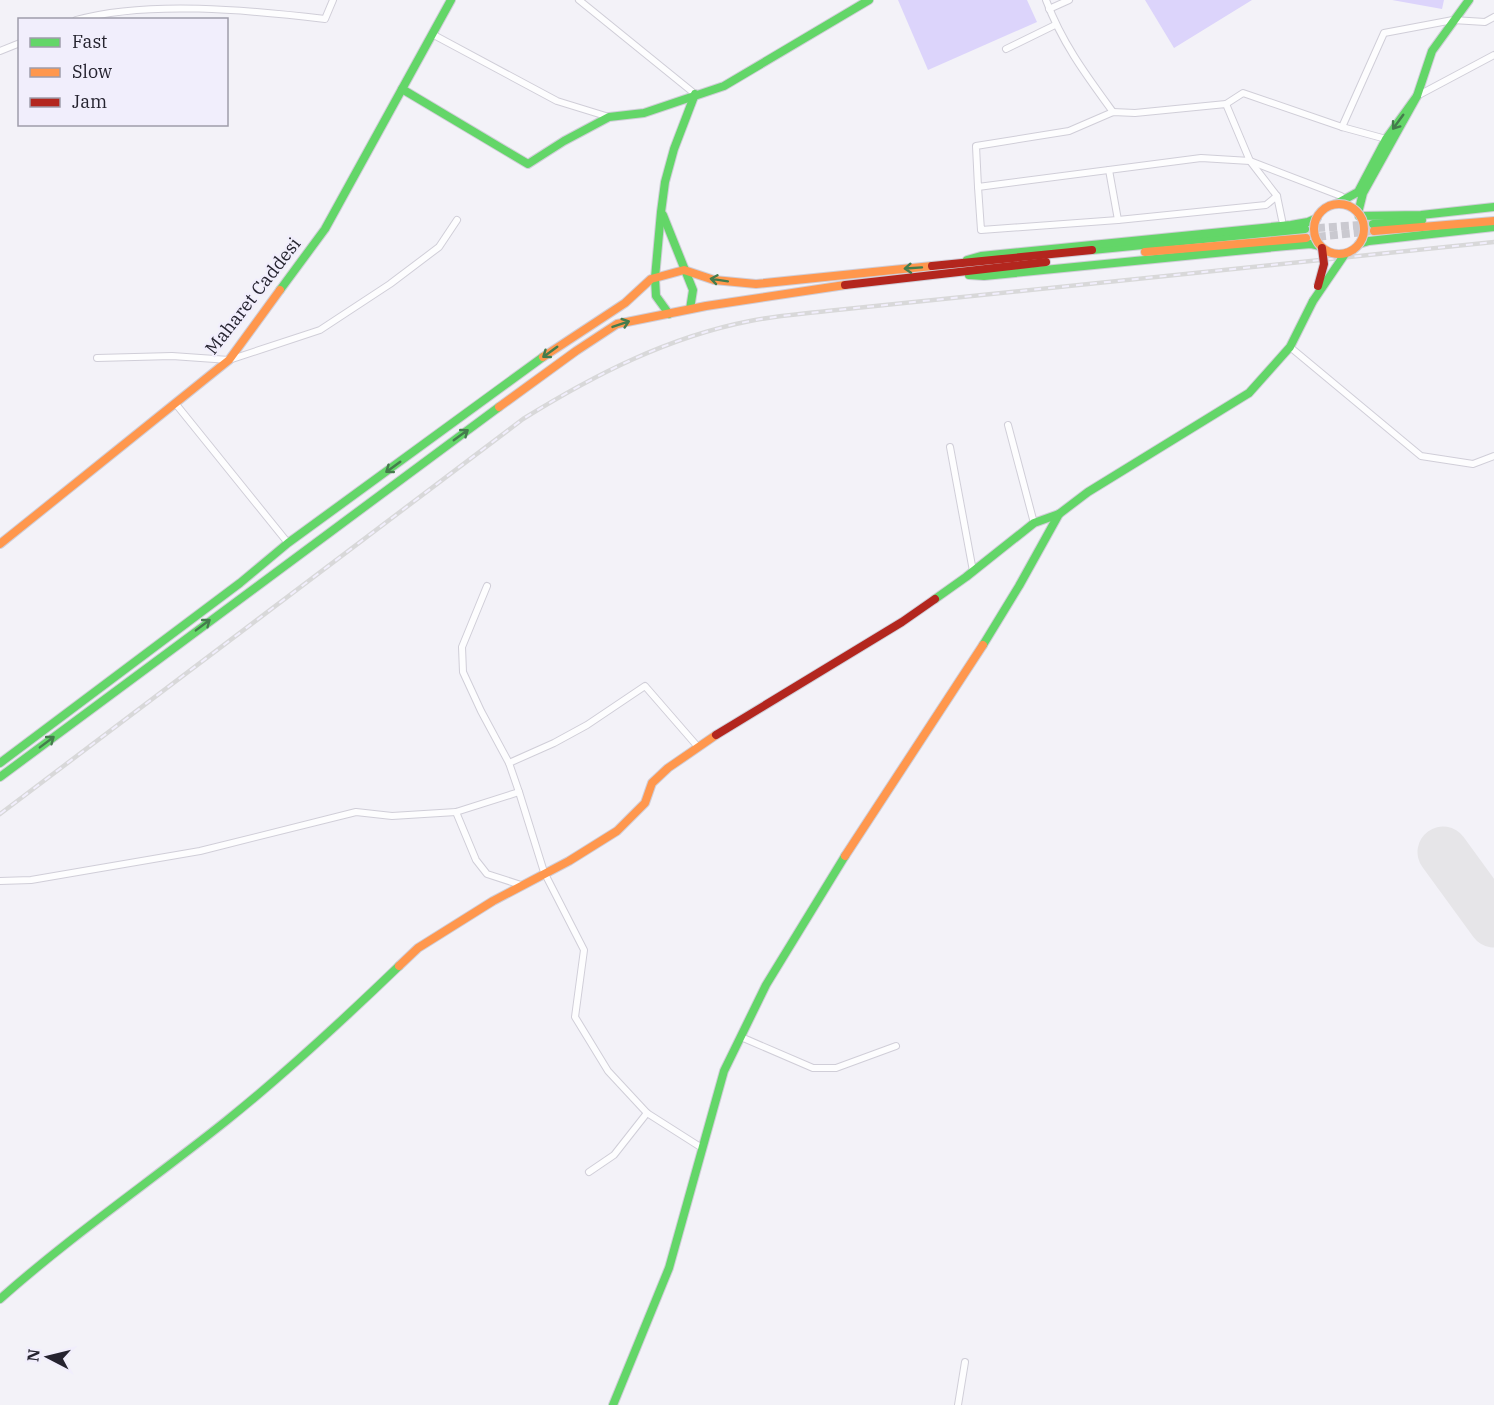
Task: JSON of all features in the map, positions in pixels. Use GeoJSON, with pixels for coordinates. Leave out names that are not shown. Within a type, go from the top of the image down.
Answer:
{"type":"FeatureCollection","features":[{"type":"Feature","properties":{"kind":"street"},"geometry":{"type":"LineString","coordinates":[[81,18],[96,12],[147,3],[241,9],[325,19],[333,0]]}},
{"type":"Feature","properties":{"kind":"street","name":"Maharet Caddesi"},"geometry":{"type":"LineString","coordinates":[[0,544],[229,360],[325,229],[451,0]]}},
{"type":"Feature","properties":{"kind":"street"},"geometry":{"type":"LineString","coordinates":[[579,0],[695,94]]}},
{"type":"Feature","properties":{"kind":"street"},"geometry":{"type":"LineString","coordinates":[[402,89],[528,164],[564,141],[609,117],[644,113],[724,86],[869,0]]}},
{"type":"Feature","properties":{"kind":"street"},"geometry":{"type":"LineString","coordinates":[[1046,0],[1055,25],[1072,55],[1113,112]]}},
{"type":"Feature","properties":{"kind":"street"},"geometry":{"type":"LineString","coordinates":[[1049,9],[1069,0]]}},
{"type":"Feature","properties":{"kind":"street"},"geometry":{"type":"LineString","coordinates":[[0,777],[300,553],[576,351],[617,324],[690,309],[950,269],[981,256],[1291,225],[1317,218],[1338,200],[1358,192],[1417,96],[1432,51],[1469,0]]}},
{"type":"Feature","properties":{"kind":"street"},"geometry":{"type":"LineString","coordinates":[[1342,127],[1384,33],[1453,20],[1485,22],[1494,17]]}},
{"type":"Feature","properties":{"kind":"street"},"geometry":{"type":"LineString","coordinates":[[1006,49],[1055,25]]}},
{"type":"Feature","properties":{"kind":"street"},"geometry":{"type":"LineString","coordinates":[[432,34],[557,101],[609,117]]}},
{"type":"Feature","properties":{"kind":"street"},"geometry":{"type":"LineString","coordinates":[[0,51],[18,44]]}},
{"type":"Feature","properties":{"kind":"street"},"geometry":{"type":"LineString","coordinates":[[1359,215],[1363,193],[1386,139],[1417,96],[1494,55]]}},
{"type":"Feature","properties":{"kind":"street"},"geometry":{"type":"LineString","coordinates":[[1277,196],[1266,205],[1118,220],[981,230],[976,146],[1069,130],[1113,112],[1135,113],[1226,104],[1244,93],[1342,127],[1386,139]]}},
{"type":"Feature","properties":{"kind":"street"},"geometry":{"type":"LineString","coordinates":[[669,314],[656,296],[661,212],[665,182],[674,149],[695,94]]}},
{"type":"Feature","properties":{"kind":"street"},"geometry":{"type":"LineString","coordinates":[[1226,104],[1250,161],[1277,196],[1282,220]]}},
{"type":"Feature","properties":{"kind":"street"},"geometry":{"type":"LineString","coordinates":[[978,187],[1201,158],[1250,161],[1352,208],[1359,215],[1364,229],[1359,244]]}},
{"type":"Feature","properties":{"kind":"street"},"geometry":{"type":"LineString","coordinates":[[1109,170],[1118,220]]}},
{"type":"Feature","properties":{"kind":"street"},"geometry":{"type":"LineString","coordinates":[[1359,215],[1420,215],[1494,207]]}},
{"type":"Feature","properties":{"kind":"street"},"geometry":{"type":"LineString","coordinates":[[661,212],[693,290],[690,309]]}},
{"type":"Feature","properties":{"kind":"street"},"geometry":{"type":"LineString","coordinates":[[1494,212],[1374,228],[1494,221]]}},
{"type":"Feature","properties":{"kind":"street"},"geometry":{"type":"LineString","coordinates":[[1313,301],[1324,264],[1321,247],[1314,233],[1317,218]]}},
{"type":"Feature","properties":{"kind":"street"},"geometry":{"type":"LineString","coordinates":[[97,358],[172,356],[229,360],[320,330],[390,284],[439,247],[457,220]]}},
{"type":"Feature","properties":{"kind":"street"},"geometry":{"type":"LineString","coordinates":[[0,1299],[42,1262],[226,1121],[322,1040],[418,948],[521,885],[569,861],[617,831],[645,803],[652,783],[668,768],[698,747],[902,622],[973,571],[1034,523],[1059,514],[1088,492],[1249,393],[1290,347],[1313,301],[1345,254],[1359,244],[1388,238],[1494,227]]}},
{"type":"Feature","properties":{"kind":"street"},"geometry":{"type":"LineString","coordinates":[[0,763],[240,584],[288,543],[559,345],[625,303],[651,279],[684,270],[714,280],[756,284],[1076,259],[1306,234]]}},
{"type":"Feature","properties":{"kind":"street"},"geometry":{"type":"LineString","coordinates":[[950,269],[984,276],[1311,244],[1329,253],[1345,254]]}},
{"type":"Feature","properties":{"kind":"street"},"geometry":{"type":"LineString","coordinates":[[1290,347],[1421,456],[1473,464],[1494,456]]}},
{"type":"Feature","properties":{"kind":"street"},"geometry":{"type":"LineString","coordinates":[[175,403],[288,543]]}},
{"type":"Feature","properties":{"kind":"street"},"geometry":{"type":"LineString","coordinates":[[1008,426],[1034,523]]}},
{"type":"Feature","properties":{"kind":"street"},"geometry":{"type":"LineString","coordinates":[[950,447],[973,571]]}},
{"type":"Feature","properties":{"kind":"street"},"geometry":{"type":"LineString","coordinates":[[612,1405],[669,1268],[724,1071],[766,985],[836,869],[953,693],[1059,514]]}},
{"type":"Feature","properties":{"kind":"street"},"geometry":{"type":"LineString","coordinates":[[487,586],[462,647],[463,672],[509,763],[544,872],[584,950],[575,1017],[608,1071],[647,1113],[702,1148]]}},
{"type":"Feature","properties":{"kind":"street"},"geometry":{"type":"LineString","coordinates":[[509,763],[587,725],[645,686],[698,747]]}},
{"type":"Feature","properties":{"kind":"street"},"geometry":{"type":"LineString","coordinates":[[0,881],[31,879],[200,851],[356,812],[392,816],[456,812],[519,792]]}},
{"type":"Feature","properties":{"kind":"street"},"geometry":{"type":"LineString","coordinates":[[456,812],[476,860],[487,874],[521,885]]}},
{"type":"Feature","properties":{"kind":"street"},"geometry":{"type":"LineString","coordinates":[[741,1037],[813,1068],[836,1068],[896,1046]]}},
{"type":"Feature","properties":{"kind":"street"},"geometry":{"type":"LineString","coordinates":[[589,1172],[614,1155],[647,1113]]}},
{"type":"Feature","properties":{"kind":"street"},"geometry":{"type":"LineString","coordinates":[[958,1405],[965,1362]]}},
{"type":"Feature","properties":{"kind":"shaded area"},"geometry":{"type":"Polygon","coordinates":[[[898,0],[1027,0],[1037,22],[928,70],[898,0]]]}},
{"type":"Feature","properties":{"kind":"shaded area"},"geometry":{"type":"Polygon","coordinates":[[[1145,0],[1252,0],[1174,48],[1145,0]]]}},
{"type":"Feature","properties":{"kind":"shaded area"},"geometry":{"type":"Polygon","coordinates":[[[1392,0],[1444,0],[1442,9],[1392,0]]]}},
{"type":"Feature","properties":{"kind":"taxiway"},"geometry":{"type":"LineString","coordinates":[[1468,887],[1494,895]]}},
{"type":"Feature","properties":{"kind":"runway"},"geometry":{"type":"LineString","coordinates":[[1443,852],[1494,922]]}},
{"type":"Feature","properties":{"kind":"tunnel"},"geometry":{"type":"LineString","coordinates":[[1305,229],[1373,224]]}},
{"type":"Feature","properties":{"kind":"tunnel"},"geometry":{"type":"LineString","coordinates":[[1306,238],[1374,231]]}},
{"type":"Feature","properties":{"kind":"railway"},"geometry":{"type":"LineString","coordinates":[[0,814],[523,419],[577,387],[661,347],[720,328],[779,316],[1494,242]]}},
{"type":"Feature","properties":{"kind":"traffic: fast"},"geometry":{"type":"LineString","coordinates":[[280,290],[325,229],[451,0]]}},
{"type":"Feature","properties":{"kind":"traffic: fast"},"geometry":{"type":"LineString","coordinates":[[402,89],[528,164],[564,141],[609,117],[644,113],[724,86],[869,0]]}},
{"type":"Feature","properties":{"kind":"traffic: fast"},"geometry":{"type":"LineString","coordinates":[[1417,96],[1432,51],[1469,0]]}},
{"type":"Feature","properties":{"kind":"traffic: fast"},"geometry":{"type":"LineString","coordinates":[[669,314],[656,296],[655,278],[661,212],[665,182],[674,149],[695,94]]}},
{"type":"Feature","properties":{"kind":"traffic: fast"},"geometry":{"type":"LineString","coordinates":[[1336,204],[1358,192],[1386,139],[1417,96],[1363,193],[1358,213]]}},
{"type":"Feature","properties":{"kind":"traffic: fast"},"geometry":{"type":"LineString","coordinates":[[1359,216],[1421,215],[1494,207]]}},
{"type":"Feature","properties":{"kind":"traffic: fast"},"geometry":{"type":"LineString","coordinates":[[663,215],[693,290],[690,309]]}},
{"type":"Feature","properties":{"kind":"traffic: fast"},"geometry":{"type":"LineString","coordinates":[[967,260],[981,256],[1291,225],[1317,218]]}},
{"type":"Feature","properties":{"kind":"traffic: fast"},"geometry":{"type":"LineString","coordinates":[[1373,224],[1422,220]]}},
{"type":"Feature","properties":{"kind":"traffic: fast"},"geometry":{"type":"LineString","coordinates":[[1359,244],[1494,227]]}},
{"type":"Feature","properties":{"kind":"traffic: fast"},"geometry":{"type":"LineString","coordinates":[[1092,250],[1305,229]]}},
{"type":"Feature","properties":{"kind":"traffic: fast"},"geometry":{"type":"LineString","coordinates":[[969,275],[984,276],[1286,246],[1311,244],[1320,246]]}},
{"type":"Feature","properties":{"kind":"traffic: fast"},"geometry":{"type":"LineString","coordinates":[[1313,301],[1345,254]]}},
{"type":"Feature","properties":{"kind":"traffic: fast"},"geometry":{"type":"LineString","coordinates":[[983,645],[1059,514],[1088,492],[1249,393],[1290,347],[1313,301]]}},
{"type":"Feature","properties":{"kind":"traffic: fast"},"geometry":{"type":"LineString","coordinates":[[0,763],[240,583],[288,543],[543,357]]}},
{"type":"Feature","properties":{"kind":"traffic: fast"},"geometry":{"type":"LineString","coordinates":[[0,777],[499,407]]}},
{"type":"Feature","properties":{"kind":"traffic: fast"},"geometry":{"type":"LineString","coordinates":[[935,599],[1034,523],[1059,514]]}},
{"type":"Feature","properties":{"kind":"traffic: fast"},"geometry":{"type":"LineString","coordinates":[[613,1405],[669,1268],[724,1071],[766,985],[845,856]]}},
{"type":"Feature","properties":{"kind":"traffic: fast"},"geometry":{"type":"LineString","coordinates":[[0,1299],[27,1275],[249,1102],[399,966]]}},
{"type":"Feature","properties":{"kind":"traffic: slow"},"geometry":{"type":"LineString","coordinates":[[1339,204],[1357,211],[1364,229],[1357,247],[1339,254],[1321,247],[1314,229],[1321,211],[1339,204]]}},
{"type":"Feature","properties":{"kind":"traffic: slow"},"geometry":{"type":"LineString","coordinates":[[1374,231],[1494,221]]}},
{"type":"Feature","properties":{"kind":"traffic: slow"},"geometry":{"type":"LineString","coordinates":[[1145,252],[1306,238]]}},
{"type":"Feature","properties":{"kind":"traffic: slow"},"geometry":{"type":"LineString","coordinates":[[543,357],[625,303],[651,279],[684,270],[714,280],[756,284],[932,266]]}},
{"type":"Feature","properties":{"kind":"traffic: slow"},"geometry":{"type":"LineString","coordinates":[[499,407],[617,324],[706,306],[845,285]]}},
{"type":"Feature","properties":{"kind":"traffic: slow"},"geometry":{"type":"LineString","coordinates":[[0,544],[229,360],[280,290]]}},
{"type":"Feature","properties":{"kind":"traffic: slow"},"geometry":{"type":"LineString","coordinates":[[845,856],[983,645]]}},
{"type":"Feature","properties":{"kind":"traffic: slow"},"geometry":{"type":"LineString","coordinates":[[399,966],[418,948],[493,901],[569,861],[617,831],[645,803],[652,783],[668,768],[716,735]]}},
{"type":"Feature","properties":{"kind":"traffic: jam"},"geometry":{"type":"LineString","coordinates":[[1318,286],[1324,264],[1322,248]]}},
{"type":"Feature","properties":{"kind":"traffic: jam"},"geometry":{"type":"LineString","coordinates":[[932,266],[1092,250]]}},
{"type":"Feature","properties":{"kind":"traffic: jam"},"geometry":{"type":"LineString","coordinates":[[845,285],[1046,262]]}},
{"type":"Feature","properties":{"kind":"traffic: jam"},"geometry":{"type":"LineString","coordinates":[[716,735],[902,622],[935,599]]}}]}
